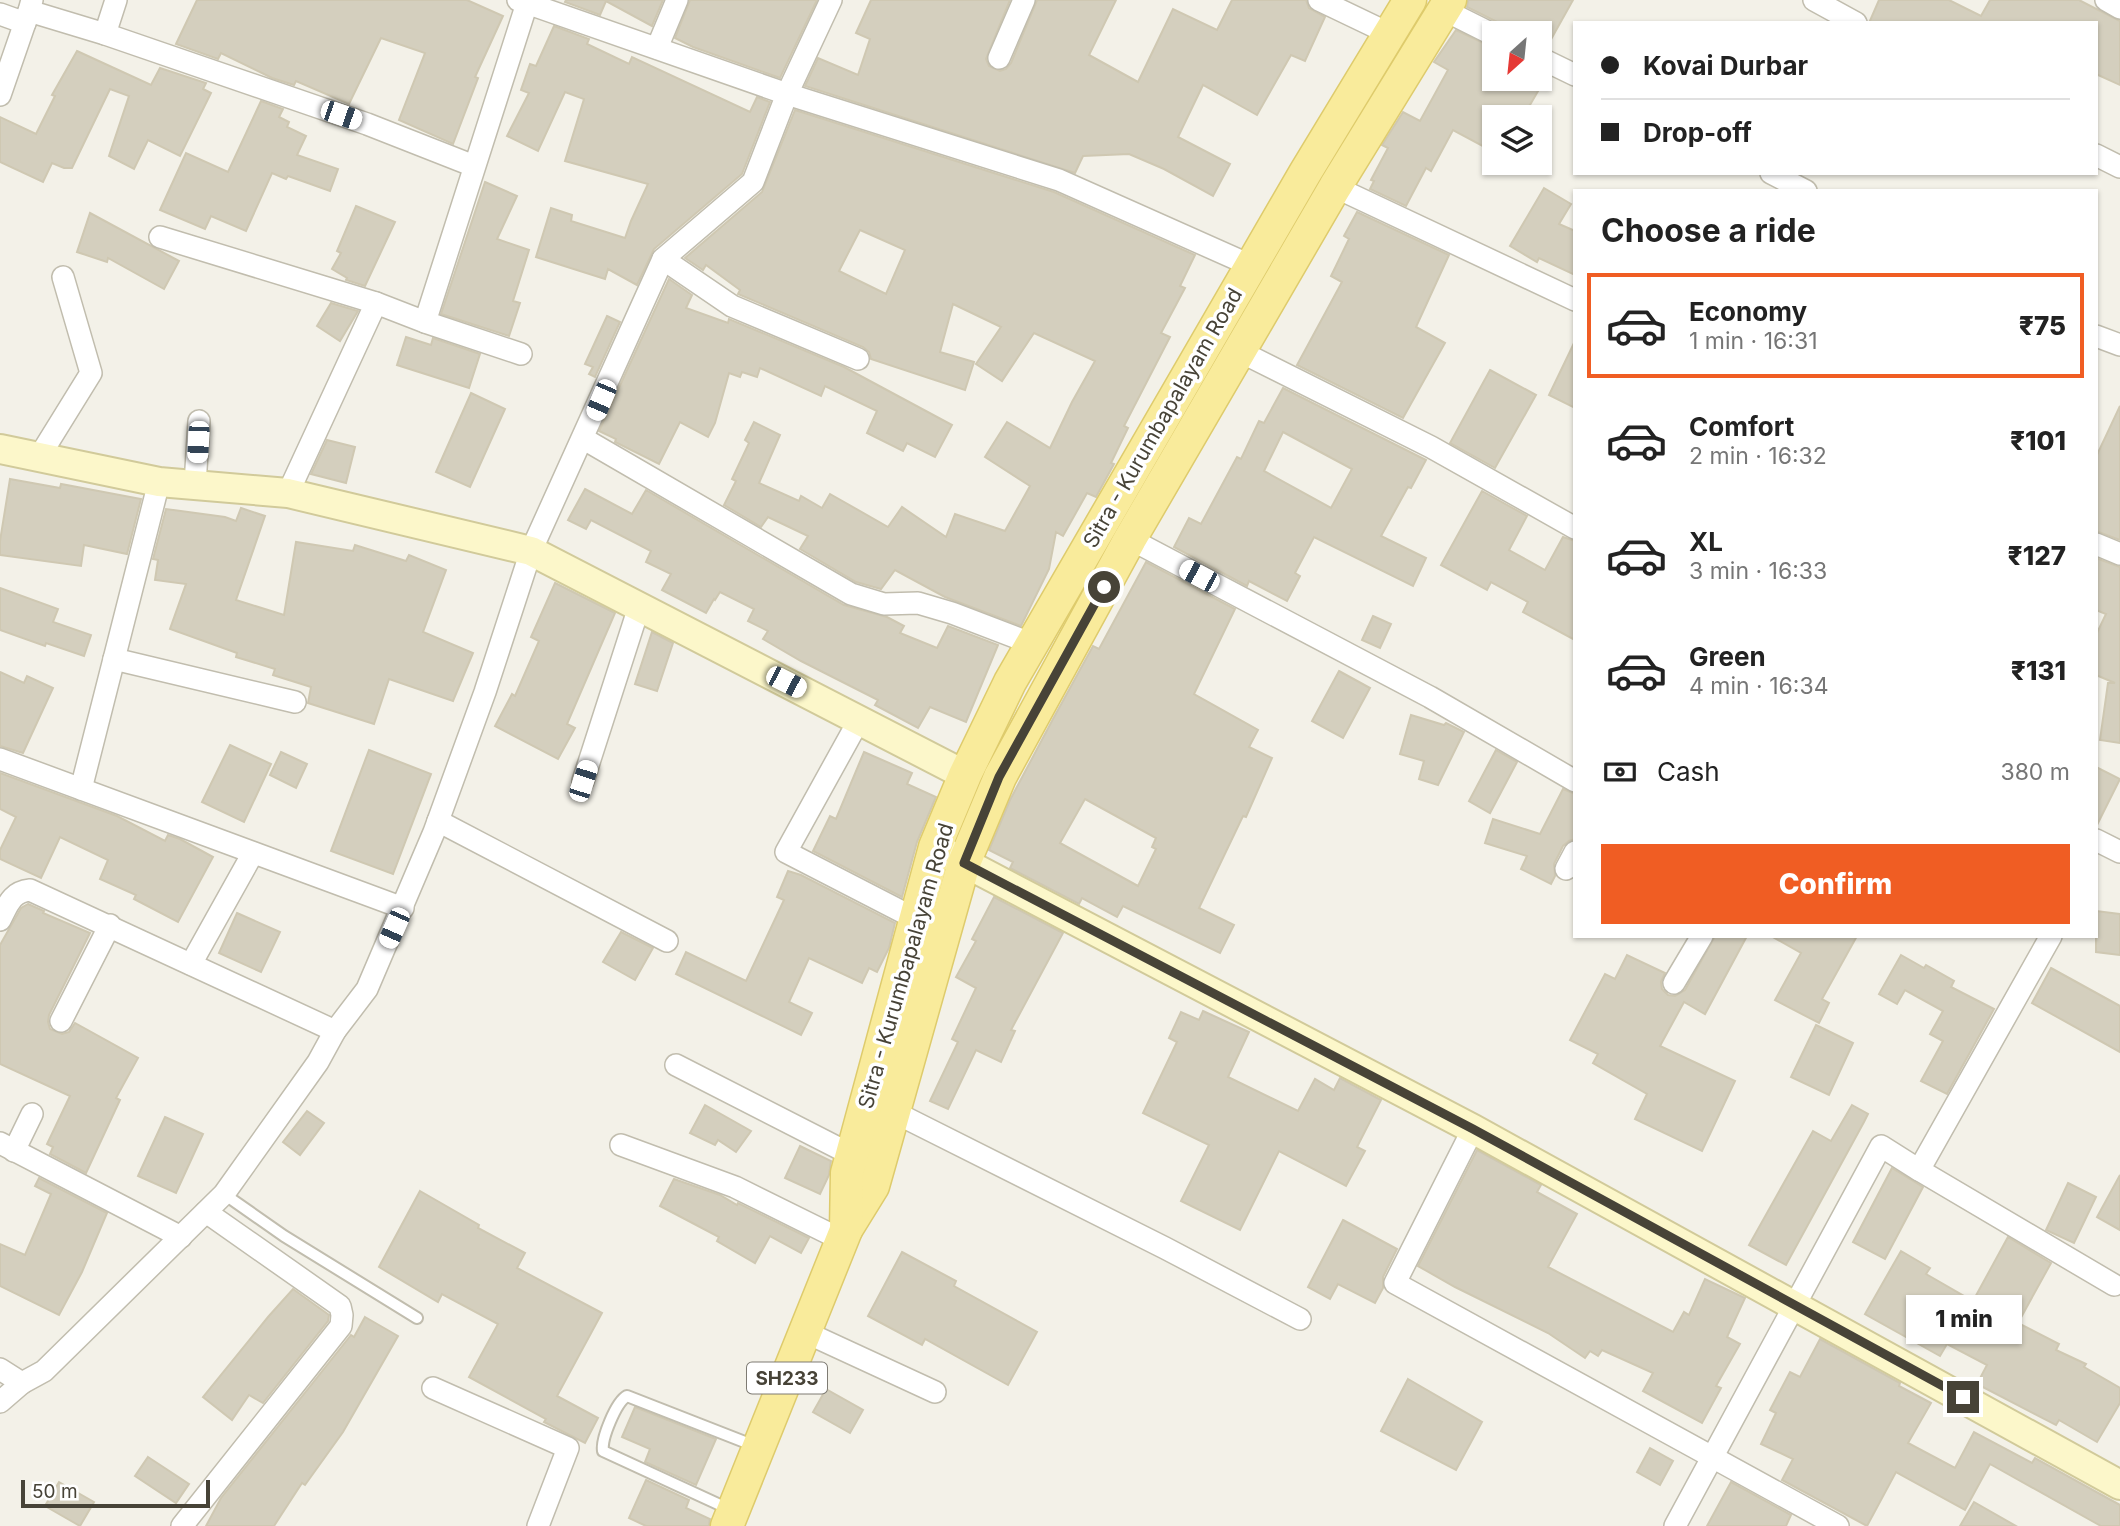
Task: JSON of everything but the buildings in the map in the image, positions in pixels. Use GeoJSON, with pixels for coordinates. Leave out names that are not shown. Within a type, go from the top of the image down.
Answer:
{"type":"FeatureCollection","features":[{"type":"Feature","properties":{"kind":"main road","name":"Sitra - Kurumbapalayam Road"},"geometry":{"type":"LineString","coordinates":[[730,1518],[844,1235],[847,1173],[935,847],[965,775],[1010,682],[1410,0]]}},
{"type":"Feature","properties":{"kind":"main road"},"geometry":{"type":"LineString","coordinates":[[844,1235],[873,1186],[964,863],[999,777],[1130,540],[1335,187],[1447,5]]}},
{"type":"Feature","properties":{"kind":"street"},"geometry":{"type":"LineString","coordinates":[[105,34],[116,0]]}},
{"type":"Feature","properties":{"kind":"street"},"geometry":{"type":"LineString","coordinates":[[657,48],[677,0]]}},
{"type":"Feature","properties":{"kind":"street"},"geometry":{"type":"LineString","coordinates":[[0,1402],[22,1383],[44,1371],[224,1194],[318,1062],[335,1031],[367,989],[438,821],[485,692],[531,551],[584,439],[663,259],[753,182],[787,94],[831,0]]}},
{"type":"Feature","properties":{"kind":"street"},"geometry":{"type":"LineString","coordinates":[[999,58],[1024,0]]}},
{"type":"Feature","properties":{"kind":"street"},"geometry":{"type":"LineString","coordinates":[[1319,0],[1390,34]]}},
{"type":"Feature","properties":{"kind":"street"},"geometry":{"type":"LineString","coordinates":[[1814,0],[1852,21]]}},
{"type":"Feature","properties":{"kind":"street"},"geometry":{"type":"LineString","coordinates":[[2106,0],[2120,8]]}},
{"type":"Feature","properties":{"kind":"street"},"geometry":{"type":"LineString","coordinates":[[425,322],[524,1],[787,94],[1059,180],[1252,266]]}},
{"type":"Feature","properties":{"kind":"street"},"geometry":{"type":"LineString","coordinates":[[1447,5],[1482,27]]}},
{"type":"Feature","properties":{"kind":"street"},"geometry":{"type":"LineString","coordinates":[[0,95],[29,11]]}},
{"type":"Feature","properties":{"kind":"street"},"geometry":{"type":"LineString","coordinates":[[0,13],[29,11],[105,34],[367,124],[474,166]]}},
{"type":"Feature","properties":{"kind":"street"},"geometry":{"type":"LineString","coordinates":[[1552,64],[1573,74]]}},
{"type":"Feature","properties":{"kind":"street"},"geometry":{"type":"LineString","coordinates":[[2098,156],[2120,167]]}},
{"type":"Feature","properties":{"kind":"street"},"geometry":{"type":"LineString","coordinates":[[1775,175],[1802,189]]}},
{"type":"Feature","properties":{"kind":"street"},"geometry":{"type":"LineString","coordinates":[[1335,187],[1573,299]]}},
{"type":"Feature","properties":{"kind":"street"},"geometry":{"type":"LineString","coordinates":[[160,237],[376,303],[521,354]]}},
{"type":"Feature","properties":{"kind":"street"},"geometry":{"type":"LineString","coordinates":[[663,259],[732,306],[858,359]]}},
{"type":"Feature","properties":{"kind":"street"},"geometry":{"type":"LineString","coordinates":[[39,457],[91,373],[63,277]]}},
{"type":"Feature","properties":{"kind":"street"},"geometry":{"type":"LineString","coordinates":[[288,493],[376,303]]}},
{"type":"Feature","properties":{"kind":"street"},"geometry":{"type":"LineString","coordinates":[[2098,337],[2120,345]]}},
{"type":"Feature","properties":{"kind":"street"},"geometry":{"type":"LineString","coordinates":[[1241,352],[1431,447],[1573,527]]}},
{"type":"Feature","properties":{"kind":"street"},"geometry":{"type":"LineString","coordinates":[[195,485],[199,421]]}},
{"type":"Feature","properties":{"kind":"street"},"geometry":{"type":"LineString","coordinates":[[584,439],[851,594],[884,604],[918,603],[1033,644]]}},
{"type":"Feature","properties":{"kind":"street"},"geometry":{"type":"LineString","coordinates":[[0,449],[159,482],[288,493],[531,551],[965,775]]}},
{"type":"Feature","properties":{"kind":"street"},"geometry":{"type":"LineString","coordinates":[[81,789],[159,482]]}},
{"type":"Feature","properties":{"kind":"street"},"geometry":{"type":"LineString","coordinates":[[1130,540],[1430,697],[1573,780]]}},
{"type":"Feature","properties":{"kind":"street"},"geometry":{"type":"LineString","coordinates":[[2098,545],[2120,554]]}},
{"type":"Feature","properties":{"kind":"street"},"geometry":{"type":"LineString","coordinates":[[583,781],[639,607]]}},
{"type":"Feature","properties":{"kind":"street"},"geometry":{"type":"LineString","coordinates":[[114,659],[295,702]]}},
{"type":"Feature","properties":{"kind":"street"},"geometry":{"type":"LineString","coordinates":[[859,720],[786,852],[916,919]]}},
{"type":"Feature","properties":{"kind":"street"},"geometry":{"type":"LineString","coordinates":[[0,759],[403,908]]}},
{"type":"Feature","properties":{"kind":"street"},"geometry":{"type":"LineString","coordinates":[[438,821],[667,941]]}},
{"type":"Feature","properties":{"kind":"street"},"geometry":{"type":"LineString","coordinates":[[935,847],[1473,1129],[2120,1485]]}},
{"type":"Feature","properties":{"kind":"street"},"geometry":{"type":"LineString","coordinates":[[191,964],[253,853]]}},
{"type":"Feature","properties":{"kind":"street"},"geometry":{"type":"LineString","coordinates":[[0,920],[13,895],[30,890],[335,1031]]}},
{"type":"Feature","properties":{"kind":"street"},"geometry":{"type":"LineString","coordinates":[[61,1021],[110,925]]}},
{"type":"Feature","properties":{"kind":"street"},"geometry":{"type":"LineString","coordinates":[[1674,983],[1701,938]]}},
{"type":"Feature","properties":{"kind":"street"},"geometry":{"type":"LineString","coordinates":[[1919,1170],[2050,938]]}},
{"type":"Feature","properties":{"kind":"street"},"geometry":{"type":"LineString","coordinates":[[676,1065],[852,1155]]}},
{"type":"Feature","properties":{"kind":"street"},"geometry":{"type":"LineString","coordinates":[[894,1112],[1300,1319]]}},
{"type":"Feature","properties":{"kind":"street"},"geometry":{"type":"LineString","coordinates":[[32,1114],[7,1147],[181,1237]]}},
{"type":"Feature","properties":{"kind":"street"},"geometry":{"type":"LineString","coordinates":[[1473,1129],[1395,1283],[1838,1526]]}},
{"type":"Feature","properties":{"kind":"street"},"geometry":{"type":"LineString","coordinates":[[621,1145],[735,1187],[844,1235]]}},
{"type":"Feature","properties":{"kind":"street"},"geometry":{"type":"LineString","coordinates":[[1675,1526],[1881,1146],[2114,1285]]}},
{"type":"Feature","properties":{"kind":"street"},"geometry":{"type":"LineString","coordinates":[[182,1526],[341,1326],[342,1315],[340,1306],[206,1212]]}},
{"type":"Feature","properties":{"kind":"street"},"geometry":{"type":"LineString","coordinates":[[805,1332],[935,1392]]}},
{"type":"Feature","properties":{"kind":"street"},"geometry":{"type":"LineString","coordinates":[[0,1369],[22,1383]]}},
{"type":"Feature","properties":{"kind":"street"},"geometry":{"type":"LineString","coordinates":[[433,1388],[568,1448],[538,1526]]}},
{"type":"Feature","properties":{"kind":"lane"},"geometry":{"type":"LineString","coordinates":[[224,1194],[284,1236],[417,1318]]}},
{"type":"Feature","properties":{"kind":"lane"},"geometry":{"type":"LineString","coordinates":[[730,1518],[603,1451],[602,1444],[623,1398],[633,1397],[758,1448]]}},
{"type":"Feature","properties":{"kind":"route"},"geometry":{"type":"LineString","coordinates":[[1104,587],[999,777],[964,863],[1473,1129],[1963,1397]]}}]}
